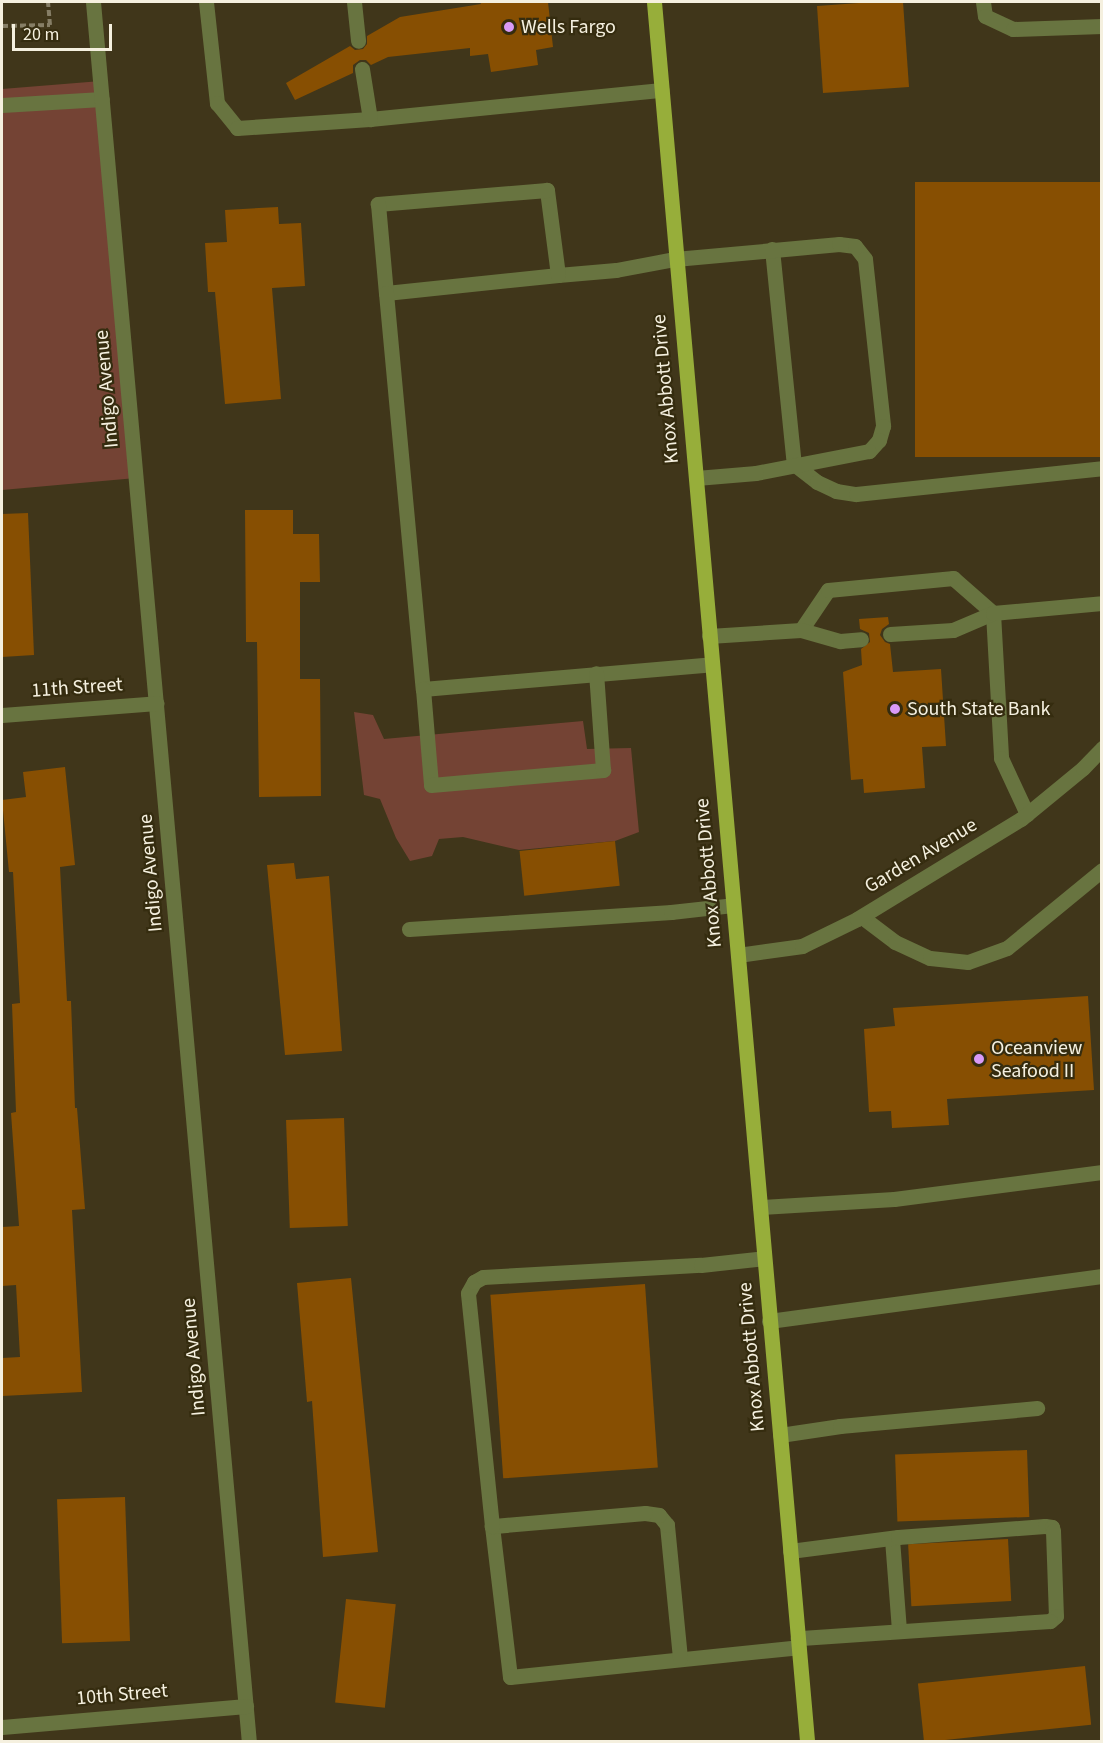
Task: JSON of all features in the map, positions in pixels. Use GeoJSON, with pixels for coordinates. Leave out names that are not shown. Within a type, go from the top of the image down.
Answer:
{"type":"FeatureCollection","features":[{"type":"Feature","properties":{"kind":"main road","name":"Knox Abbott Drive"},"geometry":{"type":"LineString","coordinates":[[654,2],[807,1742]]}},
{"type":"Feature","properties":{"kind":"street","name":"Indigo Avenue"},"geometry":{"type":"LineString","coordinates":[[93,2],[249,1742]]}},
{"type":"Feature","properties":{"kind":"street"},"geometry":{"type":"LineString","coordinates":[[206,2],[217,103],[237,128],[370,119],[662,90]]}},
{"type":"Feature","properties":{"kind":"street"},"geometry":{"type":"LineString","coordinates":[[354,2],[358,41]]}},
{"type":"Feature","properties":{"kind":"street"},"geometry":{"type":"LineString","coordinates":[[983,2],[985,16],[1013,29],[1101,26]]}},
{"type":"Feature","properties":{"kind":"street"},"geometry":{"type":"LineString","coordinates":[[362,69],[370,119]]}},
{"type":"Feature","properties":{"kind":"street"},"geometry":{"type":"LineString","coordinates":[[2,105],[102,99]]}},
{"type":"Feature","properties":{"kind":"street"},"geometry":{"type":"LineString","coordinates":[[558,275],[547,190],[378,204],[431,786],[603,770],[596,673]]}},
{"type":"Feature","properties":{"kind":"street"},"geometry":{"type":"LineString","coordinates":[[386,293],[616,270],[675,259],[772,249],[839,243],[855,246],[865,259],[883,426],[879,440],[869,451],[756,473],[696,478]]}},
{"type":"Feature","properties":{"kind":"street"},"geometry":{"type":"LineString","coordinates":[[772,249],[794,464],[817,482],[836,490],[856,494],[1101,468]]}},
{"type":"Feature","properties":{"kind":"street"},"geometry":{"type":"LineString","coordinates":[[801,630],[828,590],[953,578],[993,613],[1001,758],[1027,814]]}},
{"type":"Feature","properties":{"kind":"street"},"geometry":{"type":"LineString","coordinates":[[890,634],[952,630],[993,613],[1101,603]]}},
{"type":"Feature","properties":{"kind":"street"},"geometry":{"type":"LineString","coordinates":[[710,636],[801,630],[840,641],[861,639]]}},
{"type":"Feature","properties":{"kind":"street"},"geometry":{"type":"LineString","coordinates":[[423,689],[712,664]]}},
{"type":"Feature","properties":{"kind":"street","name":"11th Street"},"geometry":{"type":"LineString","coordinates":[[2,715],[157,703]]}},
{"type":"Feature","properties":{"kind":"street","name":"Garden Avenue"},"geometry":{"type":"LineString","coordinates":[[738,955],[802,946],[862,917],[988,841],[1027,814],[1083,768],[1101,748]]}},
{"type":"Feature","properties":{"kind":"street"},"geometry":{"type":"LineString","coordinates":[[862,917],[895,942],[930,958],[968,962],[1007,948],[1101,870]]}},
{"type":"Feature","properties":{"kind":"street"},"geometry":{"type":"LineString","coordinates":[[409,929],[671,912],[733,905]]}},
{"type":"Feature","properties":{"kind":"street"},"geometry":{"type":"LineString","coordinates":[[760,1207],[894,1199],[1101,1172]]}},
{"type":"Feature","properties":{"kind":"street"},"geometry":{"type":"LineString","coordinates":[[764,1258],[701,1265],[483,1277],[474,1282],[468,1293],[510,1677],[680,1659],[798,1642],[899,1631],[1054,1619],[1052,1527],[892,1539],[790,1551]]}},
{"type":"Feature","properties":{"kind":"street"},"geometry":{"type":"LineString","coordinates":[[770,1321],[1101,1276]]}},
{"type":"Feature","properties":{"kind":"street"},"geometry":{"type":"LineString","coordinates":[[780,1435],[840,1426],[1037,1408]]}},
{"type":"Feature","properties":{"kind":"street"},"geometry":{"type":"LineString","coordinates":[[492,1526],[645,1513],[659,1515],[667,1525],[680,1659]]}},
{"type":"Feature","properties":{"kind":"street"},"geometry":{"type":"LineString","coordinates":[[892,1539],[899,1631]]}},
{"type":"Feature","properties":{"kind":"street","name":"10th Street"},"geometry":{"type":"LineString","coordinates":[[2,1726],[246,1706]]}},
{"type":"Feature","properties":{"kind":"path"},"geometry":{"type":"LineString","coordinates":[[2,26],[50,25],[48,2]]}},
{"type":"Feature","properties":{"kind":"shaded area"},"geometry":{"type":"Polygon","coordinates":[[[101,81],[136,478],[2,490],[2,89],[101,81]]]}},
{"type":"Feature","properties":{"kind":"shaded area"},"geometry":{"type":"Polygon","coordinates":[[[354,712],[373,715],[384,739],[583,721],[587,749],[631,748],[639,832],[615,841],[519,850],[463,837],[439,839],[432,856],[410,861],[396,838],[380,799],[364,795],[354,712]]]}},
{"type":"Feature","properties":{"kind":"building"},"geometry":{"type":"Polygon","coordinates":[[[480,2],[548,2],[553,47],[536,50],[538,65],[491,72],[488,54],[470,56],[470,48],[388,57],[371,65],[366,60],[360,60],[353,65],[353,73],[295,100],[286,83],[350,46],[355,50],[363,49],[367,44],[367,36],[400,17],[481,4],[480,2]]]}},
{"type":"Feature","properties":{"kind":"building"},"geometry":{"type":"Polygon","coordinates":[[[903,2],[909,87],[823,93],[817,6],[903,2]]]}},
{"type":"Feature","properties":{"kind":"building"},"geometry":{"type":"Polygon","coordinates":[[[915,182],[1101,182],[1101,457],[915,457],[915,182]]]}},
{"type":"Feature","properties":{"kind":"building"},"geometry":{"type":"Polygon","coordinates":[[[278,207],[279,224],[301,223],[305,286],[272,288],[281,399],[225,404],[215,292],[208,292],[205,243],[227,242],[225,210],[278,207]]]}},
{"type":"Feature","properties":{"kind":"building"},"geometry":{"type":"Polygon","coordinates":[[[245,510],[293,510],[293,534],[319,534],[320,582],[300,582],[300,679],[320,679],[321,796],[259,797],[257,642],[246,642],[245,510]]]}},
{"type":"Feature","properties":{"kind":"building"},"geometry":{"type":"Polygon","coordinates":[[[28,513],[34,655],[2,657],[2,514],[28,513]]]}},
{"type":"Feature","properties":{"kind":"building","name":"South State Bank"},"geometry":{"type":"Polygon","coordinates":[[[888,617],[889,624],[882,629],[880,635],[885,642],[890,644],[893,672],[941,669],[946,746],[922,747],[925,788],[864,793],[863,779],[851,780],[843,672],[862,665],[861,649],[870,642],[869,633],[860,629],[859,619],[888,617]]]}},
{"type":"Feature","properties":{"kind":"building"},"geometry":{"type":"Polygon","coordinates":[[[65,767],[75,865],[60,867],[67,1001],[71,1001],[75,1108],[77,1108],[85,1209],[72,1210],[82,1392],[2,1396],[2,1358],[20,1357],[16,1285],[2,1286],[2,1227],[19,1226],[11,1113],[16,1112],[12,1004],[20,1003],[13,872],[9,872],[2,800],[26,797],[23,772],[65,767]]]}},
{"type":"Feature","properties":{"kind":"building"},"geometry":{"type":"Polygon","coordinates":[[[615,841],[620,886],[524,896],[520,851],[615,841]]]}},
{"type":"Feature","properties":{"kind":"building"},"geometry":{"type":"Polygon","coordinates":[[[294,863],[296,879],[329,876],[342,1051],[285,1055],[267,865],[294,863]]]}},
{"type":"Feature","properties":{"kind":"building","name":"Oceanview Seafood II"},"geometry":{"type":"Polygon","coordinates":[[[1088,996],[1094,1090],[947,1099],[949,1125],[892,1128],[891,1111],[869,1112],[864,1029],[895,1026],[893,1008],[1088,996]]]}},
{"type":"Feature","properties":{"kind":"building"},"geometry":{"type":"Polygon","coordinates":[[[344,1118],[348,1226],[290,1228],[286,1120],[344,1118]]]}},
{"type":"Feature","properties":{"kind":"building"},"geometry":{"type":"Polygon","coordinates":[[[351,1278],[378,1552],[323,1557],[312,1401],[307,1402],[297,1283],[351,1278]]]}},
{"type":"Feature","properties":{"kind":"building"},"geometry":{"type":"Polygon","coordinates":[[[645,1284],[658,1468],[503,1478],[490,1295],[645,1284]]]}},
{"type":"Feature","properties":{"kind":"building"},"geometry":{"type":"Polygon","coordinates":[[[1027,1450],[1029,1517],[897,1522],[895,1455],[1027,1450]]]}},
{"type":"Feature","properties":{"kind":"building"},"geometry":{"type":"Polygon","coordinates":[[[125,1497],[130,1641],[62,1643],[57,1499],[125,1497]]]}},
{"type":"Feature","properties":{"kind":"building"},"geometry":{"type":"Polygon","coordinates":[[[1008,1539],[1011,1601],[911,1606],[908,1544],[1008,1539]]]}},
{"type":"Feature","properties":{"kind":"building"},"geometry":{"type":"Polygon","coordinates":[[[346,1599],[396,1604],[385,1708],[335,1702],[346,1599]]]}},
{"type":"Feature","properties":{"kind":"building"},"geometry":{"type":"Polygon","coordinates":[[[1085,1666],[1091,1725],[924,1742],[918,1684],[1085,1666]]]}},
{"type":"Feature","properties":{"kind":"place","name":"Wells Fargo"},"geometry":{"type":"Point","coordinates":[509,27]}},
{"type":"Feature","properties":{"kind":"place","name":"South State Bank"},"geometry":{"type":"Point","coordinates":[895,709]}},
{"type":"Feature","properties":{"kind":"place","name":"Oceanview Seafood II"},"geometry":{"type":"Point","coordinates":[979,1059]}}]}
